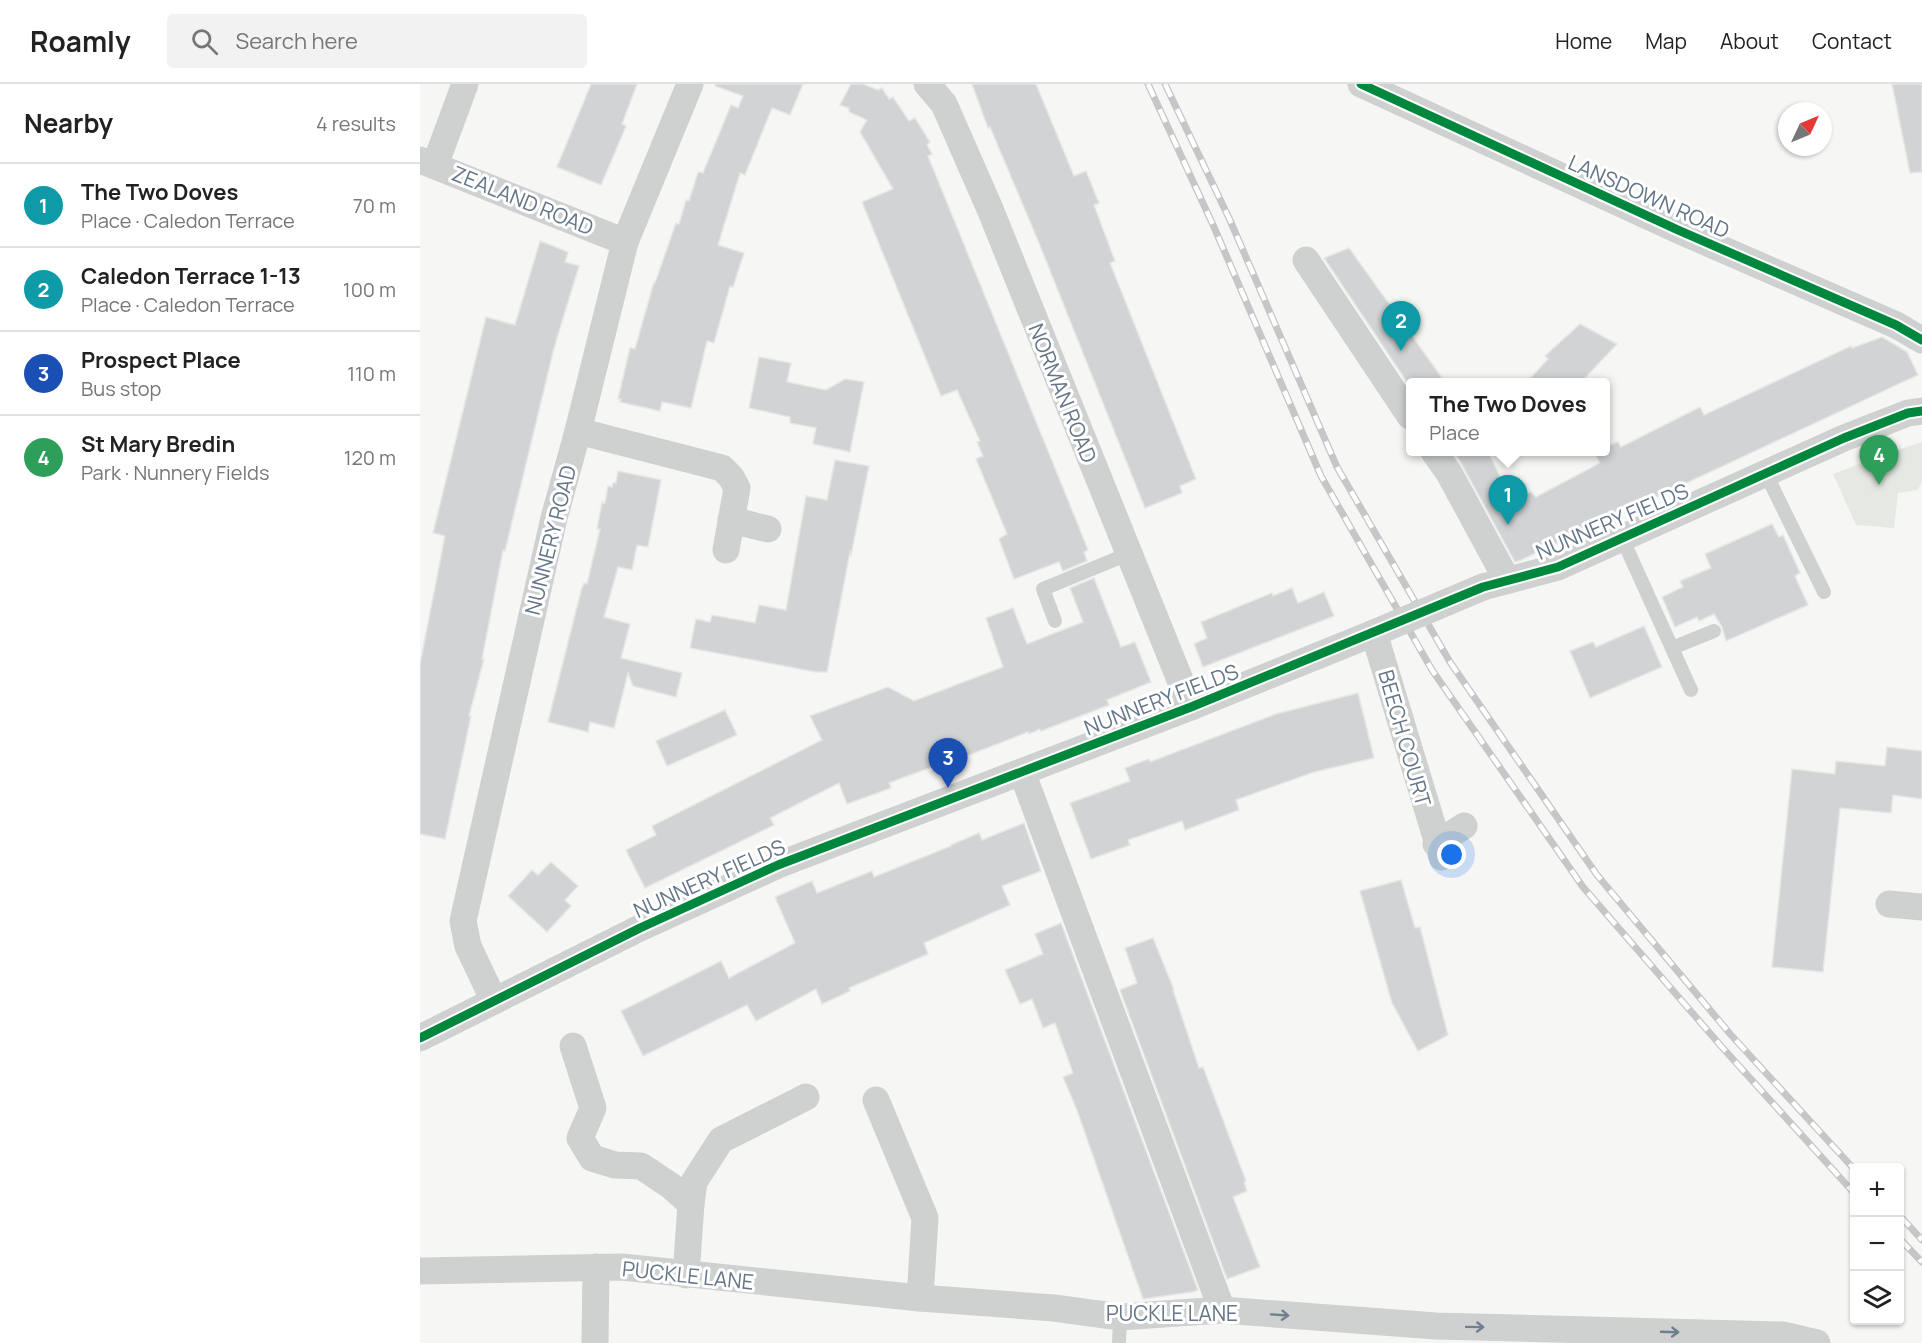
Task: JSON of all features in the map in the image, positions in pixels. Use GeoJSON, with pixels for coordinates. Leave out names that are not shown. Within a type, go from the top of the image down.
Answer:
{"type":"FeatureCollection","features":[{"type":"Feature","properties":{"kind":"street"},"geometry":{"type":"LineString","coordinates":[[428,163],[465,84]]}},
{"type":"Feature","properties":{"kind":"street","name":"NUNNERY ROAD"},"geometry":{"type":"LineString","coordinates":[[494,1001],[468,946],[463,921],[551,529],[625,242],[690,84]]}},
{"type":"Feature","properties":{"kind":"street","name":"NORMAN ROAD"},"geometry":{"type":"LineString","coordinates":[[927,84],[944,104],[990,209],[1191,707]]}},
{"type":"Feature","properties":{"kind":"street","name":"LANSDOWN ROAD"},"geometry":{"type":"LineString","coordinates":[[1361,84],[1657,220],[1896,325],[1922,340]]}},
{"type":"Feature","properties":{"kind":"street","name":"ZEALAND ROAD"},"geometry":{"type":"LineString","coordinates":[[428,163],[625,242]]}},
{"type":"Feature","properties":{"kind":"street"},"geometry":{"type":"LineString","coordinates":[[1306,260],[1406,410]]}},
{"type":"Feature","properties":{"kind":"street","name":"NUNNERY FIELDS"},"geometry":{"type":"LineString","coordinates":[[420,1038],[640,928],[778,865],[1191,707],[1495,583],[1558,567],[1908,412],[1922,411]]}},
{"type":"Feature","properties":{"kind":"street"},"geometry":{"type":"LineString","coordinates":[[578,431],[722,468],[731,477],[736,488],[726,550]]}},
{"type":"Feature","properties":{"kind":"street"},"geometry":{"type":"LineString","coordinates":[[1437,456],[1449,473],[1495,583]]}},
{"type":"Feature","properties":{"kind":"street"},"geometry":{"type":"LineString","coordinates":[[731,520],[768,529]]}},
{"type":"Feature","properties":{"kind":"street","name":"BEECH COURT"},"geometry":{"type":"LineString","coordinates":[[1374,633],[1439,850],[1464,826]]}},
{"type":"Feature","properties":{"kind":"street"},"geometry":{"type":"LineString","coordinates":[[1022,772],[1222,1310]]}},
{"type":"Feature","properties":{"kind":"street"},"geometry":{"type":"LineString","coordinates":[[1889,904],[1922,907]]}},
{"type":"Feature","properties":{"kind":"street"},"geometry":{"type":"LineString","coordinates":[[573,1046],[593,1108],[580,1138],[592,1158],[615,1165],[642,1166],[671,1186],[691,1204]]}},
{"type":"Feature","properties":{"kind":"street"},"geometry":{"type":"LineString","coordinates":[[686,1275],[694,1182],[721,1140],[806,1097]]}},
{"type":"Feature","properties":{"kind":"street"},"geometry":{"type":"LineString","coordinates":[[876,1100],[925,1218],[920,1298]]}},
{"type":"Feature","properties":{"kind":"street"},"geometry":{"type":"LineString","coordinates":[[595,1343],[596,1267]]}},
{"type":"Feature","properties":{"kind":"street","name":"PUCKLE LANE"},"geometry":{"type":"LineString","coordinates":[[420,1271],[622,1267],[920,1298],[1054,1308],[1120,1330],[1222,1310],[1393,1333],[1783,1335],[1817,1343]]}},
{"type":"Feature","properties":{"kind":"lane"},"geometry":{"type":"LineString","coordinates":[[1766,474],[1824,592]]}},
{"type":"Feature","properties":{"kind":"lane"},"geometry":{"type":"LineString","coordinates":[[1622,538],[1691,690]]}},
{"type":"Feature","properties":{"kind":"lane"},"geometry":{"type":"LineString","coordinates":[[1055,621],[1043,589],[1128,554]]}},
{"type":"Feature","properties":{"kind":"lane"},"geometry":{"type":"LineString","coordinates":[[1672,648],[1714,631]]}},
{"type":"Feature","properties":{"kind":"shaded area"},"geometry":{"type":"Polygon","coordinates":[[[1922,442],[1922,481],[1918,490],[1898,493],[1894,528],[1856,525],[1833,474],[1922,442]]]}},
{"type":"Feature","properties":{"kind":"building"},"geometry":{"type":"Polygon","coordinates":[[[591,84],[637,84],[622,124],[626,126],[601,185],[557,167],[591,84]]]}},
{"type":"Feature","properties":{"kind":"building"},"geometry":{"type":"Polygon","coordinates":[[[716,84],[803,84],[790,115],[772,108],[745,175],[740,173],[718,245],[744,253],[733,287],[730,286],[714,343],[707,341],[691,408],[662,402],[660,411],[620,402],[621,399],[618,399],[630,348],[635,349],[654,282],[676,223],[679,224],[686,200],[689,201],[698,172],[703,173],[731,105],[738,108],[743,96],[715,86],[716,84]]]}},
{"type":"Feature","properties":{"kind":"building"},"geometry":{"type":"Polygon","coordinates":[[[851,84],[863,84],[878,90],[882,88],[889,99],[893,97],[909,121],[915,118],[930,142],[927,145],[932,154],[928,156],[1088,550],[1084,552],[1087,561],[1063,571],[1059,562],[1014,579],[999,539],[1007,534],[976,459],[983,456],[977,442],[980,441],[957,390],[941,396],[862,202],[893,189],[860,132],[867,120],[840,105],[851,84]]]}},
{"type":"Feature","properties":{"kind":"building"},"geometry":{"type":"Polygon","coordinates":[[[972,84],[1036,84],[1074,176],[1086,171],[1099,203],[1094,205],[1115,261],[1110,263],[1196,479],[1180,486],[1182,493],[1145,508],[1037,238],[990,127],[988,128],[972,84]]]}},
{"type":"Feature","properties":{"kind":"building"},"geometry":{"type":"Polygon","coordinates":[[[1892,84],[1922,84],[1922,172],[1910,173],[1892,84]]]}},
{"type":"Feature","properties":{"kind":"building"},"geometry":{"type":"Polygon","coordinates":[[[540,241],[568,252],[565,262],[579,266],[554,348],[505,551],[503,550],[482,659],[484,659],[469,716],[471,716],[445,839],[420,834],[420,664],[445,536],[433,533],[486,317],[515,325],[540,241]]]}},
{"type":"Feature","properties":{"kind":"building"},"geometry":{"type":"Polygon","coordinates":[[[1349,248],[1442,378],[1406,378],[1406,381],[1324,258],[1349,248]]]}},
{"type":"Feature","properties":{"kind":"building"},"geometry":{"type":"Polygon","coordinates":[[[1580,324],[1617,344],[1585,378],[1531,378],[1548,359],[1545,356],[1580,324]]]}},
{"type":"Feature","properties":{"kind":"building"},"geometry":{"type":"Polygon","coordinates":[[[1882,337],[1907,352],[1918,375],[1515,562],[1457,456],[1490,456],[1511,499],[1531,492],[1536,497],[1600,463],[1596,456],[1610,456],[1610,445],[1618,442],[1621,447],[1700,407],[1704,415],[1851,346],[1852,348],[1882,337]]]}},
{"type":"Feature","properties":{"kind":"building"},"geometry":{"type":"Polygon","coordinates":[[[759,357],[791,363],[787,382],[826,390],[845,379],[864,382],[850,452],[813,444],[816,428],[790,423],[790,417],[749,408],[759,357]]]}},
{"type":"Feature","properties":{"kind":"building"},"geometry":{"type":"Polygon","coordinates":[[[835,460],[869,466],[827,672],[816,672],[690,648],[696,619],[710,622],[712,615],[755,623],[759,605],[786,610],[806,496],[827,500],[835,460]]]}},
{"type":"Feature","properties":{"kind":"building"},"geometry":{"type":"Polygon","coordinates":[[[618,471],[661,480],[648,547],[637,545],[632,570],[618,567],[604,617],[630,624],[621,658],[682,673],[676,697],[633,686],[628,673],[614,728],[590,722],[588,732],[548,722],[581,591],[584,583],[587,584],[600,529],[597,529],[602,502],[605,503],[608,486],[612,487],[613,483],[616,483],[618,471]]]}},
{"type":"Feature","properties":{"kind":"building"},"geometry":{"type":"Polygon","coordinates":[[[1772,524],[1779,537],[1783,535],[1800,573],[1795,576],[1808,605],[1726,641],[1722,627],[1714,614],[1699,621],[1697,617],[1675,627],[1662,597],[1683,587],[1680,581],[1711,568],[1705,554],[1772,524]]]}},
{"type":"Feature","properties":{"kind":"building"},"geometry":{"type":"Polygon","coordinates":[[[1094,578],[1121,647],[1135,642],[1151,682],[1107,700],[1109,705],[889,783],[891,788],[847,804],[839,783],[770,818],[774,825],[645,888],[626,850],[656,835],[652,826],[822,740],[810,716],[888,687],[914,701],[1003,667],[986,618],[1013,608],[1027,644],[1083,622],[1070,588],[1094,578]]]}},
{"type":"Feature","properties":{"kind":"building"},"geometry":{"type":"Polygon","coordinates":[[[1292,588],[1298,603],[1324,592],[1334,616],[1203,667],[1194,644],[1207,638],[1201,622],[1272,593],[1273,596],[1292,588]]]}},
{"type":"Feature","properties":{"kind":"building"},"geometry":{"type":"Polygon","coordinates":[[[1644,626],[1662,667],[1590,698],[1570,651],[1593,642],[1596,647],[1644,626]]]}},
{"type":"Feature","properties":{"kind":"building"},"geometry":{"type":"Polygon","coordinates":[[[1358,693],[1374,758],[1314,772],[1236,800],[1239,810],[1185,830],[1182,821],[1128,840],[1130,845],[1091,859],[1070,803],[1130,781],[1125,768],[1149,759],[1150,762],[1276,714],[1358,693]]]}},
{"type":"Feature","properties":{"kind":"building"},"geometry":{"type":"Polygon","coordinates":[[[725,710],[737,735],[667,766],[656,741],[725,710]]]}},
{"type":"Feature","properties":{"kind":"building"},"geometry":{"type":"Polygon","coordinates":[[[1887,747],[1922,751],[1922,799],[1893,795],[1891,813],[1840,808],[1823,972],[1772,967],[1792,769],[1835,774],[1836,761],[1885,766],[1887,747]]]}},
{"type":"Feature","properties":{"kind":"building"},"geometry":{"type":"Polygon","coordinates":[[[1024,823],[1041,871],[1002,886],[1010,905],[924,943],[928,954],[849,988],[850,991],[822,1004],[816,989],[756,1021],[747,1005],[643,1056],[621,1011],[721,961],[729,978],[795,943],[775,897],[812,881],[817,893],[872,871],[874,877],[979,833],[982,840],[1024,823]]]}},
{"type":"Feature","properties":{"kind":"building"},"geometry":{"type":"Polygon","coordinates":[[[551,862],[578,886],[565,900],[571,906],[547,932],[508,896],[532,870],[538,875],[551,862]]]}},
{"type":"Feature","properties":{"kind":"building"},"geometry":{"type":"Polygon","coordinates":[[[1401,880],[1415,928],[1420,927],[1448,1035],[1418,1051],[1392,1003],[1360,891],[1401,880]]]}},
{"type":"Feature","properties":{"kind":"building"},"geometry":{"type":"Polygon","coordinates":[[[1061,923],[1198,1290],[1143,1299],[1077,1110],[1063,1077],[1073,1073],[1055,1023],[1043,1028],[1032,999],[1020,1004],[1005,970],[1043,954],[1035,934],[1061,923]]]}},
{"type":"Feature","properties":{"kind":"building"},"geometry":{"type":"Polygon","coordinates":[[[1153,938],[1174,990],[1199,1068],[1203,1067],[1246,1181],[1244,1182],[1247,1191],[1233,1197],[1260,1267],[1227,1279],[1120,990],[1137,983],[1125,948],[1153,938]]]}},
{"type":"Feature","properties":{"kind":"railway"},"geometry":{"type":"LineString","coordinates":[[1148,84],[1214,227],[1321,476],[1432,670],[1583,887],[1721,1046],[1850,1189]]}},
{"type":"Feature","properties":{"kind":"railway"},"geometry":{"type":"LineString","coordinates":[[1165,84],[1229,218],[1337,467],[1450,662],[1597,875],[1731,1035],[1850,1165]]}},
{"type":"Feature","properties":{"kind":"railway"},"geometry":{"type":"LineString","coordinates":[[1901,1217],[1922,1240]]}},
{"type":"Feature","properties":{"kind":"railway"},"geometry":{"type":"LineString","coordinates":[[1904,1243],[1922,1262]]}},
{"type":"Feature","properties":{"kind":"cycle path"},"geometry":{"type":"LineString","coordinates":[[1361,84],[1678,230],[1896,325],[1922,340]]}},
{"type":"Feature","properties":{"kind":"cycle path"},"geometry":{"type":"LineString","coordinates":[[420,1038],[640,928],[778,865],[1191,707],[1483,587],[1558,567],[1844,438],[1908,413],[1922,411]]}},
{"type":"Feature","properties":{"kind":"place","name":"Caledon Terrace 1-13"},"geometry":{"type":"Point","coordinates":[1401,351]}},
{"type":"Feature","properties":{"kind":"place","name":"St Mary Bredin"},"geometry":{"type":"Point","coordinates":[1879,485]}},
{"type":"Feature","properties":{"kind":"place","name":"The Two Doves"},"geometry":{"type":"Point","coordinates":[1508,525]}},
{"type":"Feature","properties":{"kind":"place","name":"Prospect Place"},"geometry":{"type":"Point","coordinates":[948,788]}}]}
